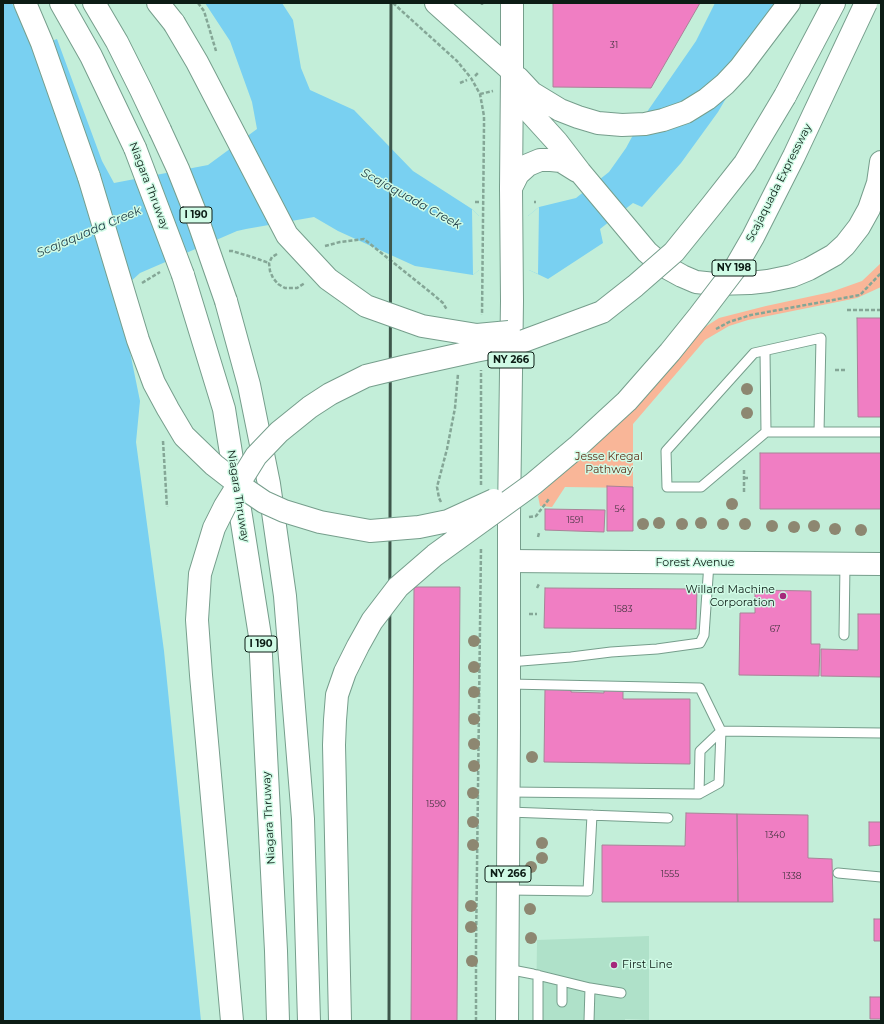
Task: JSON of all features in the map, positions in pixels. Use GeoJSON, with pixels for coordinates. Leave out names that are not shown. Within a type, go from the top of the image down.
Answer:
{"type":"FeatureCollection","features":[{"type":"Feature","properties":{"kind":"main road"},"geometry":{"type":"LineString","coordinates":[[25,3],[42,43],[88,177],[138,340],[154,383],[184,436],[214,465],[264,502],[284,511],[320,522],[370,531],[419,527],[448,521],[533,484]]}},
{"type":"Feature","properties":{"kind":"main road","name":"Niagara Thruway"},"geometry":{"type":"LineString","coordinates":[[61,3],[91,56],[135,148],[183,275],[224,408],[260,636],[276,951],[278,1021]]}},
{"type":"Feature","properties":{"kind":"main road","name":"I 190"},"geometry":{"type":"LineString","coordinates":[[94,3],[117,42],[178,169],[195,212],[226,301],[249,385],[268,484],[285,596],[303,819],[309,1021]]}},
{"type":"Feature","properties":{"kind":"main road"},"geometry":{"type":"LineString","coordinates":[[158,3],[174,23],[204,75],[287,235],[328,279],[366,306],[422,326],[478,334],[558,328]]}},
{"type":"Feature","properties":{"kind":"main road"},"geometry":{"type":"LineString","coordinates":[[436,3],[512,71],[532,93],[560,110],[578,117],[598,123],[622,125],[645,124],[664,120],[686,112],[707,99],[725,84],[740,68],[788,3]]}},
{"type":"Feature","properties":{"kind":"main road"},"geometry":{"type":"LineString","coordinates":[[512,3],[512,71],[528,109],[647,252],[662,265],[682,276],[696,282],[715,284],[768,281],[792,276],[809,269],[834,255],[845,245],[859,227],[869,209],[878,183],[881,162]]}},
{"type":"Feature","properties":{"kind":"main road"},"geometry":{"type":"LineString","coordinates":[[232,1021],[197,620],[200,574],[214,528],[225,506],[256,456],[279,432],[310,407],[330,394],[366,376],[521,342],[602,312],[635,286],[674,252],[745,163],[785,96],[834,3]]}},
{"type":"Feature","properties":{"kind":"main road","name":"Scajaquada Expressway"},"geometry":{"type":"LineString","coordinates":[[533,484],[577,447],[627,401],[675,346],[734,270],[753,237],[794,156],[866,3]]}},
{"type":"Feature","properties":{"kind":"main road","name":"NY 266"},"geometry":{"type":"LineString","coordinates":[[507,1021],[512,272],[510,188],[512,71]]}},
{"type":"Feature","properties":{"kind":"main road"},"geometry":{"type":"LineString","coordinates":[[510,188],[518,174],[528,165],[540,160],[561,161],[586,179]]}},
{"type":"Feature","properties":{"kind":"main road"},"geometry":{"type":"LineString","coordinates":[[340,1021],[334,745],[337,695],[345,672],[372,621],[398,587],[435,555],[533,484]]}},
{"type":"Feature","properties":{"kind":"main road","name":"Forest Avenue"},"geometry":{"type":"LineString","coordinates":[[509,561],[881,564]]}},
{"type":"Feature","properties":{"kind":"lane"},"geometry":{"type":"LineString","coordinates":[[819,432],[821,338],[754,353],[666,451],[667,487],[701,487],[766,432],[819,432],[881,432]]}},
{"type":"Feature","properties":{"kind":"lane"},"geometry":{"type":"LineString","coordinates":[[765,351],[766,432]]}},
{"type":"Feature","properties":{"kind":"lane"},"geometry":{"type":"LineString","coordinates":[[509,662],[657,649],[700,643],[704,636],[709,563]]}},
{"type":"Feature","properties":{"kind":"lane"},"geometry":{"type":"LineString","coordinates":[[844,634],[845,564]]}},
{"type":"Feature","properties":{"kind":"lane"},"geometry":{"type":"LineString","coordinates":[[509,684],[700,688],[721,731],[719,783],[699,794],[509,802]]}},
{"type":"Feature","properties":{"kind":"lane"},"geometry":{"type":"LineString","coordinates":[[699,794],[700,751],[721,731],[881,733]]}},
{"type":"Feature","properties":{"kind":"lane"},"geometry":{"type":"LineString","coordinates":[[509,802],[592,815],[668,818]]}},
{"type":"Feature","properties":{"kind":"lane"},"geometry":{"type":"LineString","coordinates":[[508,890],[588,892],[592,815]]}},
{"type":"Feature","properties":{"kind":"lane"},"geometry":{"type":"LineString","coordinates":[[838,873],[881,877]]}},
{"type":"Feature","properties":{"kind":"lane"},"geometry":{"type":"LineString","coordinates":[[507,969],[590,988],[621,993]]}},
{"type":"Feature","properties":{"kind":"lane"},"geometry":{"type":"LineString","coordinates":[[538,975],[538,1021]]}},
{"type":"Feature","properties":{"kind":"lane"},"geometry":{"type":"LineString","coordinates":[[562,982],[562,1002]]}},
{"type":"Feature","properties":{"kind":"lane"},"geometry":{"type":"LineString","coordinates":[[589,1021],[590,988]]}},
{"type":"Feature","properties":{"kind":"path"},"geometry":{"type":"LineString","coordinates":[[393,3],[457,61],[471,78],[480,94],[484,116],[482,318]]}},
{"type":"Feature","properties":{"kind":"path"},"geometry":{"type":"LineString","coordinates":[[475,76],[479,72]]}},
{"type":"Feature","properties":{"kind":"path"},"geometry":{"type":"LineString","coordinates":[[460,83],[467,80]]}},
{"type":"Feature","properties":{"kind":"path"},"geometry":{"type":"LineString","coordinates":[[475,202],[480,202]]}},
{"type":"Feature","properties":{"kind":"path"},"geometry":{"type":"LineString","coordinates":[[340,242],[364,239],[435,296],[443,303],[450,314]]}},
{"type":"Feature","properties":{"kind":"path"},"geometry":{"type":"LineString","coordinates":[[715,330],[729,322],[751,315],[860,295],[881,273]]}},
{"type":"Feature","properties":{"kind":"path"},"geometry":{"type":"LineString","coordinates":[[846,310],[881,310]]}},
{"type":"Feature","properties":{"kind":"path"},"geometry":{"type":"LineString","coordinates":[[481,489],[482,364]]}},
{"type":"Feature","properties":{"kind":"path"},"geometry":{"type":"LineString","coordinates":[[442,503],[439,498],[437,487],[455,408],[458,371]]}},
{"type":"Feature","properties":{"kind":"path"},"geometry":{"type":"LineString","coordinates":[[162,436],[167,507]]}},
{"type":"Feature","properties":{"kind":"path"},"geometry":{"type":"LineString","coordinates":[[744,464],[744,493]]}},
{"type":"Feature","properties":{"kind":"path"},"geometry":{"type":"LineString","coordinates":[[744,478],[749,478]]}},
{"type":"Feature","properties":{"kind":"path"},"geometry":{"type":"LineString","coordinates":[[527,517],[536,516],[552,495]]}},
{"type":"Feature","properties":{"kind":"path"},"geometry":{"type":"LineString","coordinates":[[538,537],[539,533]]}},
{"type":"Feature","properties":{"kind":"path"},"geometry":{"type":"LineString","coordinates":[[476,1021],[481,544]]}},
{"type":"Feature","properties":{"kind":"path"},"geometry":{"type":"LineString","coordinates":[[537,588],[539,584]]}},
{"type":"Feature","properties":{"kind":"path"},"geometry":{"type":"LineString","coordinates":[[527,614],[537,614]]}},
{"type":"Feature","properties":{"kind":"shaded area"},"geometry":{"type":"Polygon","coordinates":[[[649,936],[649,1020],[625,1019],[625,1021],[536,1021],[537,940],[649,936]]]}},
{"type":"Feature","properties":{"kind":"green space","name":"Jesse Kregal Pathway"},"geometry":{"type":"Polygon","coordinates":[[[881,263],[881,287],[857,298],[748,320],[729,326],[705,340],[633,424],[633,488],[565,487],[552,507],[540,506],[538,496],[628,413],[705,327],[719,318],[831,292],[862,281],[881,263]]]}},
{"type":"Feature","properties":{"kind":"water","name":"Scajaquada Creek"},"geometry":{"type":"Polygon","coordinates":[[[3,3],[12,3],[33,48],[57,39],[102,161],[114,183],[208,165],[257,129],[252,102],[230,41],[205,3],[282,3],[293,20],[301,68],[310,90],[354,110],[413,171],[472,209],[479,216],[528,216],[539,207],[576,198],[609,172],[626,148],[640,122],[696,41],[715,3],[782,3],[718,112],[681,163],[642,207],[633,203],[600,229],[603,243],[548,279],[529,270],[479,270],[473,275],[415,266],[338,231],[314,217],[237,231],[140,273],[118,293],[140,401],[136,442],[164,651],[201,1021],[3,1021],[3,3]]]}},
{"type":"Feature","properties":{"kind":"pier"},"geometry":{"type":"Polygon","coordinates":[[[539,207],[538,274],[529,270],[479,270],[473,275],[472,209],[479,216],[528,216],[539,207]]]}},
{"type":"Feature","properties":{"kind":"building"},"geometry":{"type":"Polygon","coordinates":[[[553,3],[700,3],[651,88],[553,87],[553,3]]]}},
{"type":"Feature","properties":{"kind":"building"},"geometry":{"type":"Polygon","coordinates":[[[857,318],[881,318],[881,417],[858,417],[857,318]]]}},
{"type":"Feature","properties":{"kind":"building"},"geometry":{"type":"Polygon","coordinates":[[[760,453],[881,453],[881,509],[760,509],[760,453]]]}},
{"type":"Feature","properties":{"kind":"building"},"geometry":{"type":"Polygon","coordinates":[[[607,486],[633,487],[633,531],[607,531],[607,486]]]}},
{"type":"Feature","properties":{"kind":"building"},"geometry":{"type":"Polygon","coordinates":[[[545,509],[605,510],[604,532],[545,530],[545,509]]]}},
{"type":"Feature","properties":{"kind":"building"},"geometry":{"type":"Polygon","coordinates":[[[414,587],[460,587],[457,1021],[411,1021],[414,587]]]}},
{"type":"Feature","properties":{"kind":"building"},"geometry":{"type":"Polygon","coordinates":[[[545,588],[697,589],[696,629],[544,628],[545,588]]]}},
{"type":"Feature","properties":{"kind":"building"},"geometry":{"type":"Polygon","coordinates":[[[755,590],[811,591],[811,644],[820,644],[819,676],[739,675],[740,613],[755,613],[755,590]]]}},
{"type":"Feature","properties":{"kind":"building"},"geometry":{"type":"Polygon","coordinates":[[[858,614],[881,614],[881,677],[821,676],[821,649],[858,650],[858,614]]]}},
{"type":"Feature","properties":{"kind":"building"},"geometry":{"type":"Polygon","coordinates":[[[545,689],[571,690],[571,692],[604,693],[604,690],[623,690],[623,699],[690,699],[690,764],[544,762],[545,689]]]}},
{"type":"Feature","properties":{"kind":"building"},"geometry":{"type":"Polygon","coordinates":[[[686,813],[737,814],[738,902],[602,902],[602,845],[685,846],[686,813]]]}},
{"type":"Feature","properties":{"kind":"building"},"geometry":{"type":"Polygon","coordinates":[[[737,814],[808,815],[808,858],[832,859],[833,902],[738,902],[737,814]]]}},
{"type":"Feature","properties":{"kind":"building"},"geometry":{"type":"Polygon","coordinates":[[[869,822],[881,822],[881,845],[869,846],[869,822]]]}},
{"type":"Feature","properties":{"kind":"building"},"geometry":{"type":"Polygon","coordinates":[[[874,919],[881,919],[881,941],[874,941],[874,919]]]}},
{"type":"Feature","properties":{"kind":"building"},"geometry":{"type":"Polygon","coordinates":[[[870,997],[881,997],[881,1019],[870,1019],[870,997]]]}},
{"type":"Feature","properties":{"kind":"railway"},"geometry":{"type":"LineString","coordinates":[[389,1021],[391,3]]}},
{"type":"Feature","properties":{"kind":"place","name":"Willard Machine Corporation"},"geometry":{"type":"Point","coordinates":[783,596]}},
{"type":"Feature","properties":{"kind":"place","name":"First Line"},"geometry":{"type":"Point","coordinates":[614,965]}}]}
